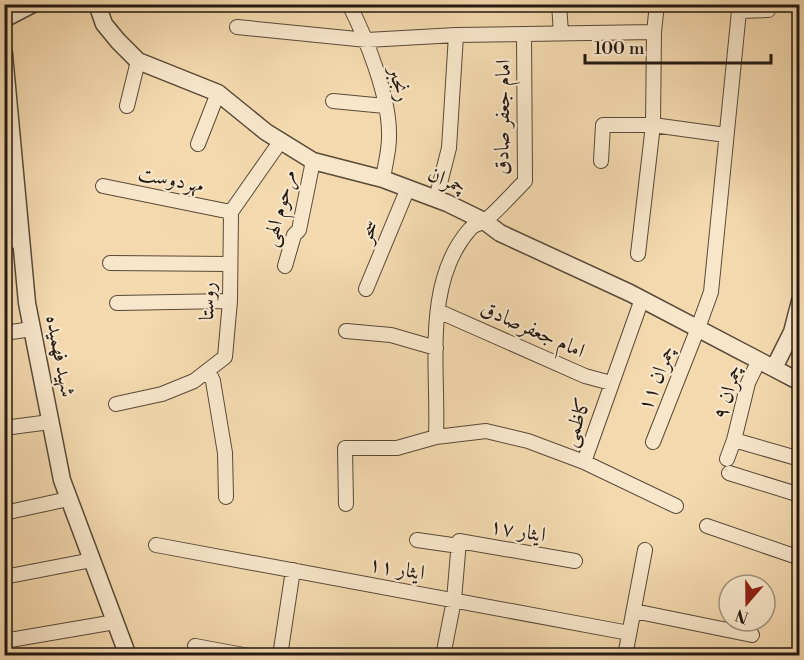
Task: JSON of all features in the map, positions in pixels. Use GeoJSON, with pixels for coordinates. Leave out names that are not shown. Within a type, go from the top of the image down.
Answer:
{"type":"FeatureCollection","features":[{"type":"Feature","properties":{"kind":"street"},"geometry":{"type":"LineString","coordinates":[[4,19],[33,4]]}},
{"type":"Feature","properties":{"kind":"street","name":"چمران"},"geometry":{"type":"LineString","coordinates":[[97,4],[104,24],[138,61],[218,93],[280,142],[313,161],[383,179],[436,199],[484,221],[501,233],[642,299],[800,382]]}},
{"type":"Feature","properties":{"kind":"street","name":"رنجبر"},"geometry":{"type":"LineString","coordinates":[[349,4],[367,40],[385,106],[390,132],[383,179]]}},
{"type":"Feature","properties":{"kind":"street"},"geometry":{"type":"LineString","coordinates":[[559,4],[561,33]]}},
{"type":"Feature","properties":{"kind":"street"},"geometry":{"type":"LineString","coordinates":[[638,254],[653,125],[654,32],[657,4]]}},
{"type":"Feature","properties":{"kind":"street","name":"چمران ۱۱"},"geometry":{"type":"LineString","coordinates":[[653,442],[711,292],[739,11],[768,10],[769,4]]}},
{"type":"Feature","properties":{"kind":"street"},"geometry":{"type":"LineString","coordinates":[[237,27],[367,40],[456,35],[654,32]]}},
{"type":"Feature","properties":{"kind":"street","name":"امام جعفر صادق"},"geometry":{"type":"LineString","coordinates":[[436,437],[436,348],[439,297],[452,253],[472,226],[484,221],[525,181],[524,34]]}},
{"type":"Feature","properties":{"kind":"street"},"geometry":{"type":"LineString","coordinates":[[436,199],[449,148],[456,35]]}},
{"type":"Feature","properties":{"kind":"street"},"geometry":{"type":"LineString","coordinates":[[127,106],[138,61]]}},
{"type":"Feature","properties":{"kind":"street","name":"شهید فهمیده"},"geometry":{"type":"LineString","coordinates":[[5,62],[6,97],[27,303],[62,480],[128,656]]}},
{"type":"Feature","properties":{"kind":"street"},"geometry":{"type":"LineString","coordinates":[[198,144],[218,93]]}},
{"type":"Feature","properties":{"kind":"street"},"geometry":{"type":"LineString","coordinates":[[333,101],[385,106]]}},
{"type":"Feature","properties":{"kind":"street"},"geometry":{"type":"LineString","coordinates":[[601,161],[603,125],[653,125],[726,135]]}},
{"type":"Feature","properties":{"kind":"street"},"geometry":{"type":"LineString","coordinates":[[231,212],[280,142]]}},
{"type":"Feature","properties":{"kind":"street","name":"مرحوم الهی"},"geometry":{"type":"LineString","coordinates":[[285,266],[294,235],[299,230],[313,161]]}},
{"type":"Feature","properties":{"kind":"street","name":"مهردوست"},"geometry":{"type":"LineString","coordinates":[[103,186],[231,212]]}},
{"type":"Feature","properties":{"kind":"street","name":"سحر"},"geometry":{"type":"LineString","coordinates":[[366,289],[408,188]]}},
{"type":"Feature","properties":{"kind":"street","name":"روستا"},"geometry":{"type":"LineString","coordinates":[[116,404],[162,394],[194,381],[225,357],[230,301],[231,212]]}},
{"type":"Feature","properties":{"kind":"street"},"geometry":{"type":"LineString","coordinates":[[4,242],[21,239]]}},
{"type":"Feature","properties":{"kind":"street"},"geometry":{"type":"LineString","coordinates":[[110,263],[230,264]]}},
{"type":"Feature","properties":{"kind":"street","name":"کاظمی"},"geometry":{"type":"LineString","coordinates":[[642,299],[584,462],[676,506]]}},
{"type":"Feature","properties":{"kind":"street"},"geometry":{"type":"LineString","coordinates":[[117,303],[230,301]]}},
{"type":"Feature","properties":{"kind":"street"},"geometry":{"type":"LineString","coordinates":[[774,368],[792,332],[800,301]]}},
{"type":"Feature","properties":{"kind":"street","name":"امام جعفرصادق"},"geometry":{"type":"LineString","coordinates":[[438,311],[585,376],[611,383]]}},
{"type":"Feature","properties":{"kind":"street"},"geometry":{"type":"LineString","coordinates":[[4,333],[32,329]]}},
{"type":"Feature","properties":{"kind":"street"},"geometry":{"type":"LineString","coordinates":[[346,331],[391,334],[436,348]]}},
{"type":"Feature","properties":{"kind":"street","name":"چمران ۹"},"geometry":{"type":"LineString","coordinates":[[759,360],[748,383],[734,440],[800,459]]}},
{"type":"Feature","properties":{"kind":"street"},"geometry":{"type":"LineString","coordinates":[[208,370],[213,381],[225,453],[226,497]]}},
{"type":"Feature","properties":{"kind":"street"},"geometry":{"type":"LineString","coordinates":[[4,428],[50,422]]}},
{"type":"Feature","properties":{"kind":"street"},"geometry":{"type":"LineString","coordinates":[[346,504],[345,448],[397,448],[436,437],[486,431],[528,441],[584,462]]}},
{"type":"Feature","properties":{"kind":"street"},"geometry":{"type":"LineString","coordinates":[[726,459],[734,440]]}},
{"type":"Feature","properties":{"kind":"street"},"geometry":{"type":"LineString","coordinates":[[729,473],[800,495]]}},
{"type":"Feature","properties":{"kind":"street"},"geometry":{"type":"LineString","coordinates":[[4,513],[68,499]]}},
{"type":"Feature","properties":{"kind":"street"},"geometry":{"type":"LineString","coordinates":[[707,526],[800,558]]}},
{"type":"Feature","properties":{"kind":"street","name":"ایثار ۱۷"},"geometry":{"type":"LineString","coordinates":[[417,540],[459,546]]}},
{"type":"Feature","properties":{"kind":"street","name":"ایثار ۱۷"},"geometry":{"type":"LineString","coordinates":[[443,656],[454,600],[459,541],[575,561]]}},
{"type":"Feature","properties":{"kind":"street","name":"ایثار ۱۱"},"geometry":{"type":"LineString","coordinates":[[156,545],[629,633]]}},
{"type":"Feature","properties":{"kind":"street"},"geometry":{"type":"LineString","coordinates":[[625,656],[645,550]]}},
{"type":"Feature","properties":{"kind":"street"},"geometry":{"type":"LineString","coordinates":[[4,577],[92,560]]}},
{"type":"Feature","properties":{"kind":"street"},"geometry":{"type":"LineString","coordinates":[[280,656],[293,570]]}},
{"type":"Feature","properties":{"kind":"street"},"geometry":{"type":"LineString","coordinates":[[634,611],[752,635]]}},
{"type":"Feature","properties":{"kind":"street"},"geometry":{"type":"LineString","coordinates":[[4,641],[115,622]]}},
{"type":"Feature","properties":{"kind":"street"},"geometry":{"type":"LineString","coordinates":[[195,646],[249,656]]}}]}
